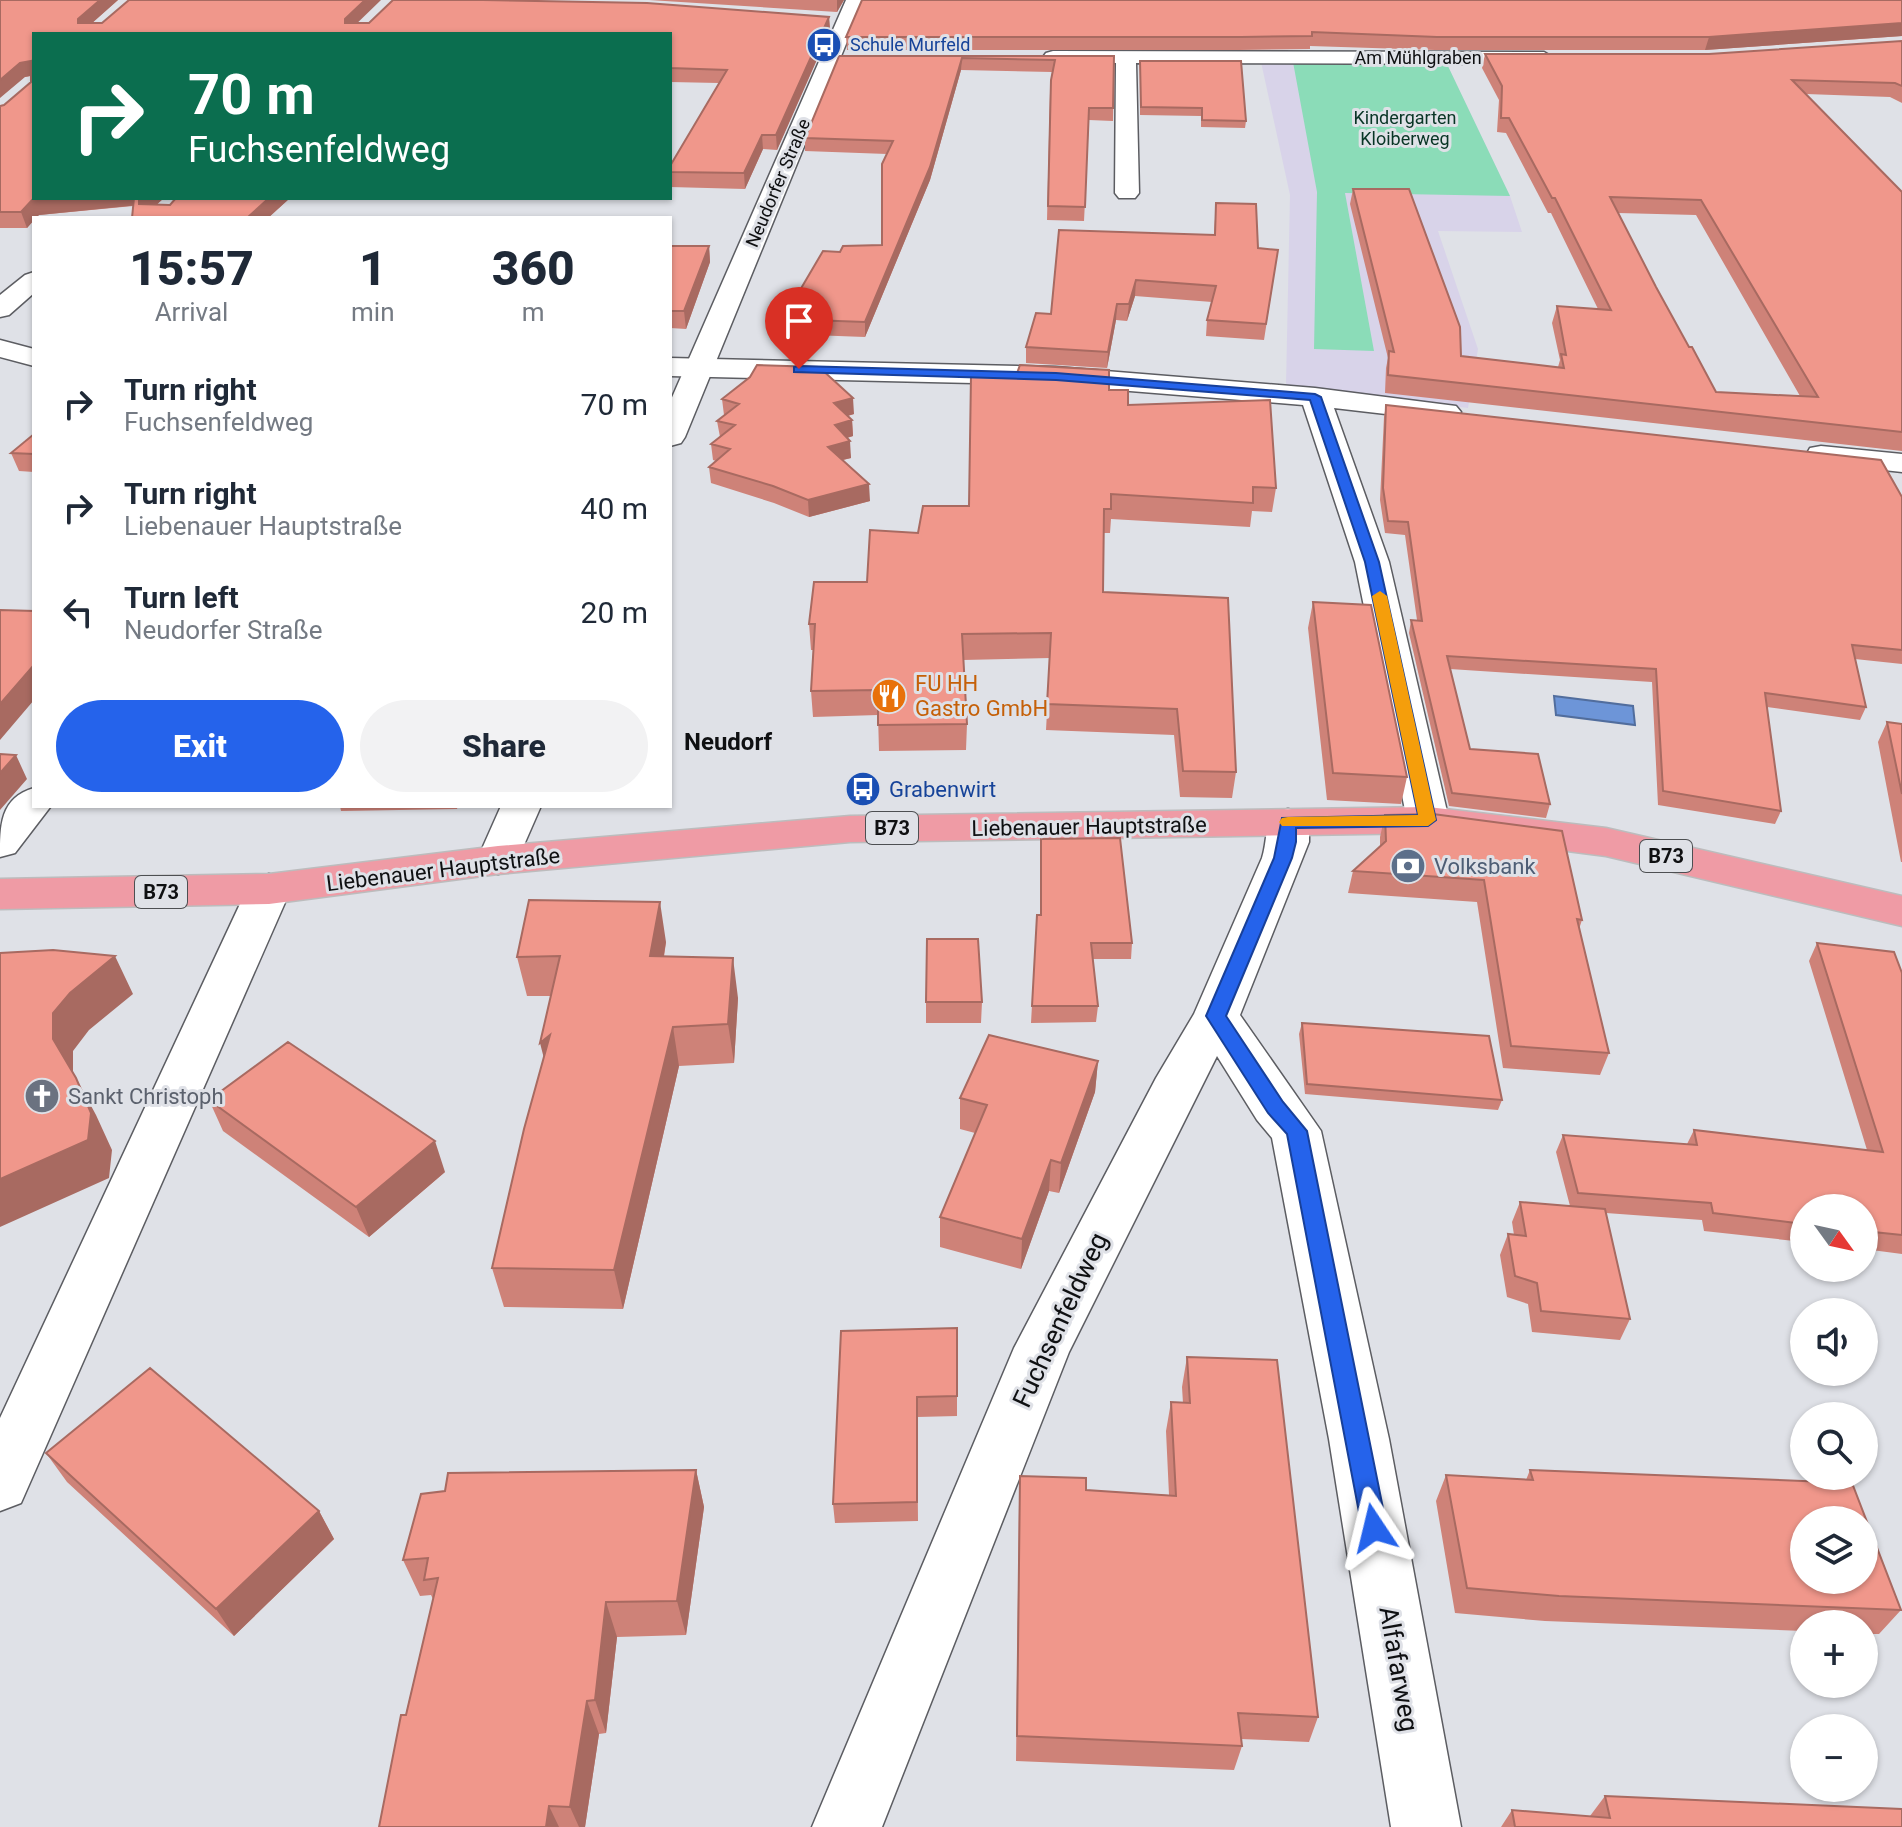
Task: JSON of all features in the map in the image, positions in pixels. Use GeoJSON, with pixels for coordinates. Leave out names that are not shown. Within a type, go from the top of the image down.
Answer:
{"type":"FeatureCollection","features":[{"type":"Feature","properties":{"kind":"main road","name":"Liebenauer Hauptstraße"},"geometry":{"type":"LineString","coordinates":[[0,894],[269,889],[498,860],[850,829],[1428,820],[1606,842],[1902,911]]}},
{"type":"Feature","properties":{"kind":"street","name":"Neudorfer Straße"},"geometry":{"type":"LineString","coordinates":[[700,367],[842,58],[844,14]]}},
{"type":"Feature","properties":{"kind":"street","name":"Am Mühlgraben"},"geometry":{"type":"LineString","coordinates":[[1032,57],[1279,51],[1561,58]]}},
{"type":"Feature","properties":{"kind":"street"},"geometry":{"type":"LineString","coordinates":[[1126,57],[1127,193]]}},
{"type":"Feature","properties":{"kind":"street"},"geometry":{"type":"LineString","coordinates":[[0,309],[32,282]]}},
{"type":"Feature","properties":{"kind":"street"},"geometry":{"type":"LineString","coordinates":[[0,348],[32,357]]}},
{"type":"Feature","properties":{"kind":"street"},"geometry":{"type":"LineString","coordinates":[[672,367],[1056,376],[1315,397],[1471,415]]}},
{"type":"Feature","properties":{"kind":"street"},"geometry":{"type":"LineString","coordinates":[[672,432],[700,367]]}},
{"type":"Feature","properties":{"kind":"street"},"geometry":{"type":"LineString","coordinates":[[1315,397],[1372,562],[1428,820]]}},
{"type":"Feature","properties":{"kind":"street"},"geometry":{"type":"LineString","coordinates":[[1797,452],[1902,463]]}},
{"type":"Feature","properties":{"kind":"street"},"geometry":{"type":"LineString","coordinates":[[0,843],[32,803]]}},
{"type":"Feature","properties":{"kind":"street"},"geometry":{"type":"LineString","coordinates":[[498,860],[520,808]]}},
{"type":"Feature","properties":{"kind":"street","name":"Fuchsenfeldweg"},"geometry":{"type":"LineString","coordinates":[[847,1827],[1042,1348],[1180,1078],[1216,1016],[1283,858],[1288,842],[1288,822]]}},
{"type":"Feature","properties":{"kind":"street"},"geometry":{"type":"LineString","coordinates":[[0,1483],[269,889]]}},
{"type":"Feature","properties":{"kind":"street","name":"Alfafarweg"},"geometry":{"type":"LineString","coordinates":[[1216,1016],[1275,1107],[1296,1131],[1359,1439],[1426,1827]]}},
{"type":"Feature","properties":{"kind":"shaded area","name":"Kindergarten Kloiberweg"},"geometry":{"type":"Polygon","coordinates":[[[1261,62],[1446,62],[1510,196],[1522,232],[1438,231],[1478,349],[1468,408],[1286,385],[1290,195],[1261,62]]]}},
{"type":"Feature","properties":{"kind":"green space","name":"Kindergarten Kloiberweg"},"geometry":{"type":"Polygon","coordinates":[[[1293,62],[1446,62],[1510,196],[1345,193],[1374,351],[1314,349],[1317,192],[1293,62]]]}},
{"type":"Feature","properties":{"kind":"water"},"geometry":{"type":"Polygon","coordinates":[[[1554,696],[1633,706],[1635,725],[1556,715],[1554,696]]]}},
{"type":"Feature","properties":{"kind":"building"},"geometry":{"type":"Polygon","coordinates":[[[0,0],[100,0],[78,19],[78,23],[102,23],[129,0],[365,0],[345,19],[345,23],[369,23],[393,0],[647,3],[829,17],[776,135],[762,135],[744,173],[672,172],[672,163],[727,70],[672,68],[672,32],[32,32],[32,200],[21,212],[0,212],[0,106],[31,82],[31,61],[20,63],[0,80],[0,0]]]}},
{"type":"Feature","properties":{"kind":"building"},"geometry":{"type":"Polygon","coordinates":[[[862,0],[1902,0],[1902,23],[1709,37],[1437,37],[1312,32],[1312,36],[1241,37],[846,37],[862,0]]]}},
{"type":"Feature","properties":{"kind":"building"},"geometry":{"type":"Polygon","coordinates":[[[1902,41],[1902,86],[1895,83],[1792,80],[1902,192],[1902,432],[1388,375],[1389,351],[1394,352],[1353,189],[1409,189],[1460,327],[1461,356],[1564,368],[1561,354],[1566,355],[1557,306],[1611,310],[1555,198],[1552,198],[1509,118],[1501,118],[1502,86],[1485,54],[1709,54],[1902,41]],[[1610,197],[1656,287],[1716,392],[1818,397],[1701,200],[1610,197]]]}},
{"type":"Feature","properties":{"kind":"building"},"geometry":{"type":"Polygon","coordinates":[[[839,56],[1114,56],[1113,108],[1089,108],[1085,207],[1048,206],[1051,80],[1055,60],[962,58],[930,167],[865,322],[783,319],[823,251],[840,252],[843,246],[882,245],[882,164],[893,141],[805,138],[839,56]]]}},
{"type":"Feature","properties":{"kind":"building"},"geometry":{"type":"Polygon","coordinates":[[[1140,61],[1241,61],[1246,121],[1202,120],[1202,108],[1141,107],[1140,61]]]}},
{"type":"Feature","properties":{"kind":"building"},"geometry":{"type":"Polygon","coordinates":[[[134,200],[139,200],[139,204],[170,205],[174,200],[267,200],[249,216],[132,216],[134,200]]]}},
{"type":"Feature","properties":{"kind":"building"},"geometry":{"type":"Polygon","coordinates":[[[1216,203],[1256,204],[1258,248],[1278,250],[1266,324],[1207,320],[1216,286],[1136,280],[1129,304],[1117,304],[1108,352],[1026,347],[1036,313],[1051,314],[1059,230],[1215,235],[1216,203]]]}},
{"type":"Feature","properties":{"kind":"building"},"geometry":{"type":"Polygon","coordinates":[[[672,246],[709,246],[684,311],[672,311],[672,246]]]}},
{"type":"Feature","properties":{"kind":"building"},"geometry":{"type":"Polygon","coordinates":[[[757,365],[819,367],[853,398],[834,403],[852,420],[835,425],[850,441],[828,447],[869,484],[808,500],[709,467],[730,449],[711,444],[735,425],[717,421],[739,404],[722,399],[750,377],[757,365]]]}},
{"type":"Feature","properties":{"kind":"building"},"geometry":{"type":"Polygon","coordinates":[[[1020,365],[1109,370],[1109,390],[1128,390],[1128,405],[1270,400],[1276,488],[1253,487],[1253,503],[1111,494],[1111,509],[1104,509],[1103,592],[1228,598],[1236,772],[1183,771],[1177,709],[1047,704],[1051,633],[962,634],[967,724],[878,725],[878,690],[811,691],[815,624],[809,624],[814,582],[867,582],[870,530],[918,533],[923,506],[969,506],[971,376],[1016,376],[1020,365]]]}},
{"type":"Feature","properties":{"kind":"building"},"geometry":{"type":"Polygon","coordinates":[[[1386,405],[1881,460],[1902,497],[1902,650],[1852,645],[1866,707],[1765,693],[1781,811],[1663,791],[1656,669],[1447,656],[1470,749],[1538,754],[1550,804],[1452,793],[1411,620],[1422,621],[1408,522],[1388,521],[1383,488],[1386,405]]]}},
{"type":"Feature","properties":{"kind":"building"},"geometry":{"type":"Polygon","coordinates":[[[32,436],[32,454],[11,453],[32,436]]]}},
{"type":"Feature","properties":{"kind":"building"},"geometry":{"type":"Polygon","coordinates":[[[1313,602],[1371,605],[1407,777],[1333,773],[1313,602]]]}},
{"type":"Feature","properties":{"kind":"building"},"geometry":{"type":"Polygon","coordinates":[[[0,610],[32,611],[32,667],[0,704],[0,610]]]}},
{"type":"Feature","properties":{"kind":"building"},"geometry":{"type":"Polygon","coordinates":[[[1887,722],[1902,724],[1902,794],[1887,722]]]}},
{"type":"Feature","properties":{"kind":"building"},"geometry":{"type":"Polygon","coordinates":[[[0,754],[16,755],[0,773],[0,754]]]}},
{"type":"Feature","properties":{"kind":"building"},"geometry":{"type":"Polygon","coordinates":[[[1433,814],[1562,831],[1582,920],[1577,919],[1609,1053],[1511,1046],[1484,880],[1353,871],[1386,841],[1385,815],[1433,814]]]}},
{"type":"Feature","properties":{"kind":"building"},"geometry":{"type":"Polygon","coordinates":[[[1120,838],[1132,943],[1091,943],[1098,1006],[1032,1006],[1037,915],[1041,915],[1041,839],[1120,838]]]}},
{"type":"Feature","properties":{"kind":"building"},"geometry":{"type":"Polygon","coordinates":[[[529,900],[660,902],[650,956],[733,958],[728,1024],[673,1027],[614,1270],[492,1268],[524,1129],[550,1035],[540,1043],[560,956],[517,957],[529,900]]]}},
{"type":"Feature","properties":{"kind":"building"},"geometry":{"type":"Polygon","coordinates":[[[927,939],[978,939],[982,1002],[926,1002],[927,939]]]}},
{"type":"Feature","properties":{"kind":"building"},"geometry":{"type":"Polygon","coordinates":[[[1817,943],[1894,952],[1902,973],[1902,1235],[1878,1232],[1878,1194],[1790,1194],[1790,1222],[1713,1213],[1711,1203],[1578,1193],[1563,1135],[1697,1145],[1694,1130],[1883,1152],[1817,943]]]}},
{"type":"Feature","properties":{"kind":"building"},"geometry":{"type":"Polygon","coordinates":[[[53,950],[115,956],[70,993],[53,1013],[53,1039],[76,1078],[91,1113],[88,1140],[0,1179],[0,953],[53,950]]]}},
{"type":"Feature","properties":{"kind":"building"},"geometry":{"type":"Polygon","coordinates":[[[1302,1023],[1489,1036],[1502,1100],[1307,1084],[1302,1023]]]}},
{"type":"Feature","properties":{"kind":"building"},"geometry":{"type":"Polygon","coordinates":[[[989,1035],[1098,1061],[1061,1163],[1051,1160],[1022,1239],[940,1217],[987,1105],[960,1098],[989,1035]]]}},
{"type":"Feature","properties":{"kind":"building"},"geometry":{"type":"Polygon","coordinates":[[[288,1042],[435,1141],[356,1207],[209,1100],[288,1042]]]}},
{"type":"Feature","properties":{"kind":"building"},"geometry":{"type":"Polygon","coordinates":[[[1520,1202],[1605,1209],[1630,1319],[1541,1311],[1537,1283],[1515,1276],[1508,1234],[1526,1236],[1520,1202]]]}},
{"type":"Feature","properties":{"kind":"building"},"geometry":{"type":"Polygon","coordinates":[[[957,1328],[957,1396],[917,1397],[917,1502],[833,1504],[841,1331],[957,1328]]]}},
{"type":"Feature","properties":{"kind":"building"},"geometry":{"type":"Polygon","coordinates":[[[1187,1357],[1277,1360],[1318,1717],[1238,1713],[1242,1746],[1017,1736],[1020,1476],[1086,1478],[1086,1490],[1176,1496],[1171,1402],[1190,1403],[1187,1357]]]}},
{"type":"Feature","properties":{"kind":"building"},"geometry":{"type":"Polygon","coordinates":[[[150,1368],[319,1511],[216,1609],[46,1453],[150,1368]]]}},
{"type":"Feature","properties":{"kind":"building"},"geometry":{"type":"Polygon","coordinates":[[[696,1470],[677,1601],[606,1602],[595,1700],[587,1701],[570,1807],[549,1806],[546,1827],[379,1827],[401,1715],[406,1715],[438,1578],[424,1580],[428,1558],[403,1560],[421,1494],[445,1491],[448,1473],[696,1470]]]}},
{"type":"Feature","properties":{"kind":"building"},"geometry":{"type":"Polygon","coordinates":[[[1530,1470],[1790,1480],[1790,1490],[1855,1490],[1861,1506],[1790,1506],[1790,1594],[1878,1594],[1878,1550],[1901,1610],[1559,1596],[1467,1588],[1446,1475],[1533,1480],[1530,1470]]]}},
{"type":"Feature","properties":{"kind":"building"},"geometry":{"type":"Polygon","coordinates":[[[1605,1796],[1902,1809],[1902,1827],[1515,1827],[1512,1810],[1610,1818],[1605,1796]]]}},
{"type":"Feature","properties":{"kind":"slow traffic"},"geometry":{"type":"LineString","coordinates":[[1288,822],[1428,820],[1380,596]]}},
{"type":"Feature","properties":{"kind":"place","name":"Schule Murfeld"},"geometry":{"type":"Point","coordinates":[824,45]}},
{"type":"Feature","properties":{"kind":"place","name":"FU HH Gastro GmbH"},"geometry":{"type":"Point","coordinates":[889,696]}},
{"type":"Feature","properties":{"kind":"place","name":"Grabenwirt"},"geometry":{"type":"Point","coordinates":[863,789]}},
{"type":"Feature","properties":{"kind":"place","name":"Volksbank"},"geometry":{"type":"Point","coordinates":[1408,866]}},
{"type":"Feature","properties":{"kind":"place","name":"Sankt Christoph"},"geometry":{"type":"Point","coordinates":[42,1096]}},
{"type":"Feature","properties":{"kind":"district","name":"Neudorf"},"geometry":{"type":"Point","coordinates":[728,742]}},
{"type":"Feature","properties":{"kind":"route"},"geometry":{"type":"LineString","coordinates":[[799,369],[1056,376],[1315,397],[1372,562],[1428,820],[1288,822],[1288,842],[1283,858],[1216,1016],[1275,1107],[1296,1131],[1359,1439],[1374,1528]]}}]}
